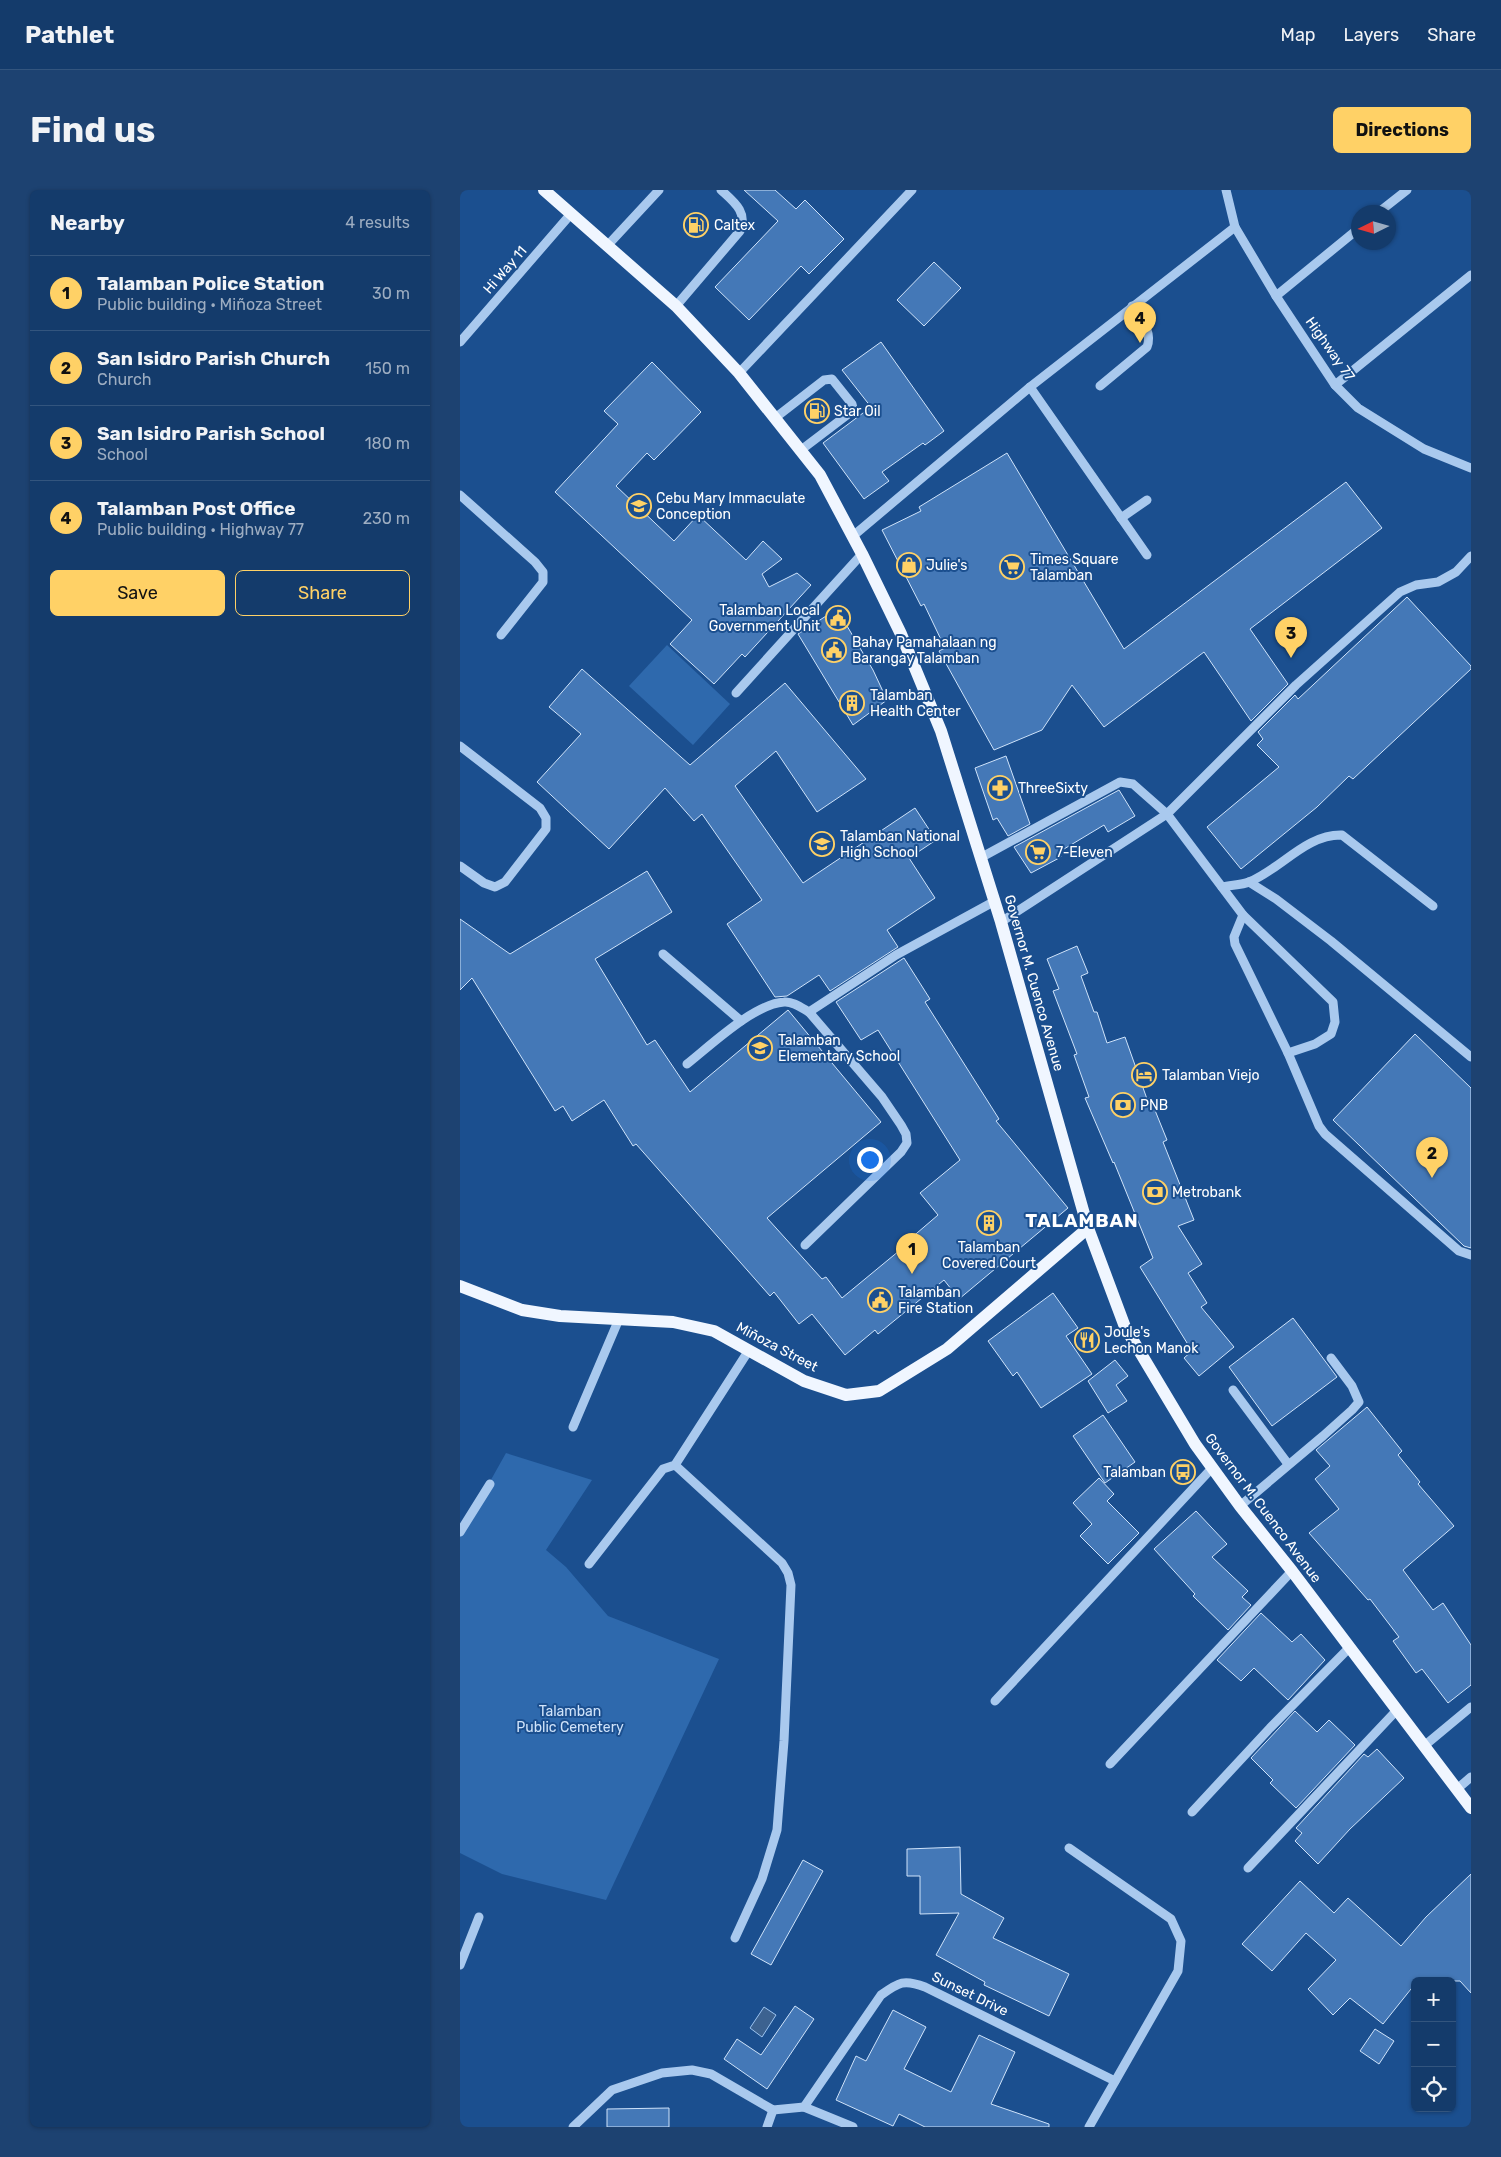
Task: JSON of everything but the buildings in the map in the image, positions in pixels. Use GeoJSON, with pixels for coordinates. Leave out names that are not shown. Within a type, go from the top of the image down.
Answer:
{"type":"FeatureCollection","features":[{"type":"Feature","properties":{"kind":"main road","name":"Governor M. Cuenco Avenue"},"geometry":{"type":"LineString","coordinates":[[544,190],[570,215],[676,306],[739,373],[820,475],[853,536],[901,634],[941,731],[995,900],[1088,1228],[1125,1327],[1195,1444],[1240,1506],[1292,1571],[1471,1808]]}},
{"type":"Feature","properties":{"kind":"main road","name":"Miñoza Street"},"geometry":{"type":"LineString","coordinates":[[460,1286],[522,1310],[560,1316],[673,1322],[714,1332],[804,1381],[846,1395],[879,1391],[947,1349],[1088,1228]]}},
{"type":"Feature","properties":{"kind":"street"},"geometry":{"type":"LineString","coordinates":[[607,246],[659,190]]}},
{"type":"Feature","properties":{"kind":"street"},"geometry":{"type":"LineString","coordinates":[[676,306],[740,231],[743,220],[740,208],[721,190]]}},
{"type":"Feature","properties":{"kind":"street"},"geometry":{"type":"LineString","coordinates":[[739,373],[912,190]]}},
{"type":"Feature","properties":{"kind":"street","name":"Highway 77"},"geometry":{"type":"LineString","coordinates":[[1226,190],[1235,227],[1276,296],[1336,385],[1358,408],[1424,449],[1471,468]]}},
{"type":"Feature","properties":{"kind":"street"},"geometry":{"type":"LineString","coordinates":[[1388,205],[1407,190]]}},
{"type":"Feature","properties":{"kind":"street","name":"Hi Way 11"},"geometry":{"type":"LineString","coordinates":[[460,342],[570,215]]}},
{"type":"Feature","properties":{"kind":"street"},"geometry":{"type":"LineString","coordinates":[[853,536],[1030,388],[1235,227]]}},
{"type":"Feature","properties":{"kind":"street"},"geometry":{"type":"LineString","coordinates":[[1276,296],[1351,235]]}},
{"type":"Feature","properties":{"kind":"street"},"geometry":{"type":"LineString","coordinates":[[1336,385],[1471,275]]}},
{"type":"Feature","properties":{"kind":"street"},"geometry":{"type":"LineString","coordinates":[[1100,386],[1147,348],[1150,340],[1148,331],[1132,306]]}},
{"type":"Feature","properties":{"kind":"street"},"geometry":{"type":"LineString","coordinates":[[775,418],[824,380],[832,379],[837,385],[853,408],[851,412],[800,450]]}},
{"type":"Feature","properties":{"kind":"street"},"geometry":{"type":"LineString","coordinates":[[1030,388],[1147,555]]}},
{"type":"Feature","properties":{"kind":"street"},"geometry":{"type":"LineString","coordinates":[[460,495],[536,562],[542,572],[543,582],[501,635]]}},
{"type":"Feature","properties":{"kind":"street"},"geometry":{"type":"LineString","coordinates":[[1121,518],[1147,500]]}},
{"type":"Feature","properties":{"kind":"street"},"geometry":{"type":"LineString","coordinates":[[736,692],[862,554]]}},
{"type":"Feature","properties":{"kind":"street"},"geometry":{"type":"LineString","coordinates":[[1001,922],[1167,814],[1296,686],[1400,592],[1416,586],[1438,582],[1456,572],[1471,556]]}},
{"type":"Feature","properties":{"kind":"street"},"geometry":{"type":"LineString","coordinates":[[460,746],[540,808],[546,818],[546,829],[505,882],[495,886],[484,883],[460,866]]}},
{"type":"Feature","properties":{"kind":"street"},"geometry":{"type":"LineString","coordinates":[[982,857],[1120,782],[1132,784],[1145,793],[1167,814],[1243,915],[1333,1002],[1335,1022],[1331,1034],[1315,1044],[1288,1054]]}},
{"type":"Feature","properties":{"kind":"street"},"geometry":{"type":"LineString","coordinates":[[1222,887],[1249,882],[1313,841],[1329,834],[1342,835],[1433,906]]}},
{"type":"Feature","properties":{"kind":"street"},"geometry":{"type":"LineString","coordinates":[[1249,882],[1276,899],[1323,935],[1471,1057]]}},
{"type":"Feature","properties":{"kind":"street"},"geometry":{"type":"LineString","coordinates":[[809,1012],[896,955],[995,900]]}},
{"type":"Feature","properties":{"kind":"street"},"geometry":{"type":"LineString","coordinates":[[1243,915],[1234,937],[1235,944],[1324,1134],[1459,1251],[1471,1255]]}},
{"type":"Feature","properties":{"kind":"street"},"geometry":{"type":"LineString","coordinates":[[664,954],[741,1021]]}},
{"type":"Feature","properties":{"kind":"street"},"geometry":{"type":"LineString","coordinates":[[687,1064],[741,1021],[770,1006],[784,1002],[794,1004],[809,1012],[882,1097],[902,1125],[907,1142],[901,1152],[805,1245]]}},
{"type":"Feature","properties":{"kind":"street"},"geometry":{"type":"LineString","coordinates":[[573,1427],[619,1319]]}},
{"type":"Feature","properties":{"kind":"street"},"geometry":{"type":"LineString","coordinates":[[589,1564],[663,1468],[675,1465],[749,1350]]}},
{"type":"Feature","properties":{"kind":"street"},"geometry":{"type":"LineString","coordinates":[[1240,1506],[1323,1436],[1359,1402],[1352,1386],[1331,1358]]}},
{"type":"Feature","properties":{"kind":"street"},"geometry":{"type":"LineString","coordinates":[[1233,1390],[1288,1464]]}},
{"type":"Feature","properties":{"kind":"street"},"geometry":{"type":"LineString","coordinates":[[675,1465],[782,1563],[788,1573],[790,1585],[784,1741],[777,1830],[762,1879],[735,1938]]}},
{"type":"Feature","properties":{"kind":"street"},"geometry":{"type":"LineString","coordinates":[[995,1701],[1213,1467]]}},
{"type":"Feature","properties":{"kind":"street"},"geometry":{"type":"LineString","coordinates":[[460,1532],[490,1484]]}},
{"type":"Feature","properties":{"kind":"street"},"geometry":{"type":"LineString","coordinates":[[1110,1764],[1292,1571]]}},
{"type":"Feature","properties":{"kind":"street"},"geometry":{"type":"LineString","coordinates":[[1192,1812],[1270,1728],[1349,1648]]}},
{"type":"Feature","properties":{"kind":"street"},"geometry":{"type":"LineString","coordinates":[[1424,1746],[1471,1707]]}},
{"type":"Feature","properties":{"kind":"street"},"geometry":{"type":"LineString","coordinates":[[1248,1868],[1396,1711]]}},
{"type":"Feature","properties":{"kind":"street"},"geometry":{"type":"LineString","coordinates":[[1457,1789],[1471,1777]]}},
{"type":"Feature","properties":{"kind":"street"},"geometry":{"type":"LineString","coordinates":[[1069,1848],[1171,1919],[1181,1941],[1178,1971],[1088,2127]]}},
{"type":"Feature","properties":{"kind":"street"},"geometry":{"type":"LineString","coordinates":[[460,1965],[479,1917]]}},
{"type":"Feature","properties":{"kind":"street","name":"Sunset Drive"},"geometry":{"type":"LineString","coordinates":[[804,2107],[882,1995],[897,1983],[911,1982],[925,1986],[1115,2081]]}},
{"type":"Feature","properties":{"kind":"street"},"geometry":{"type":"LineString","coordinates":[[573,2127],[612,2090],[662,2073],[692,2070],[711,2074],[773,2110],[804,2107],[853,2127]]}},
{"type":"Feature","properties":{"kind":"street"},"geometry":{"type":"LineString","coordinates":[[767,2127],[773,2110]]}},
{"type":"Feature","properties":{"kind":"green space"},"geometry":{"type":"Polygon","coordinates":[[[667,645],[730,704],[693,745],[629,686],[667,645]]]}},
{"type":"Feature","properties":{"kind":"green space","name":"Talamban Public Cemetery"},"geometry":{"type":"Polygon","coordinates":[[[506,1453],[592,1480],[546,1550],[566,1567],[608,1616],[719,1659],[606,1900],[502,1874],[460,1853],[460,1535],[506,1453]]]}},
{"type":"Feature","properties":{"kind":"shaded area"},"geometry":{"type":"Polygon","coordinates":[[[764,2007],[776,2015],[762,2037],[750,2028],[764,2007]]]}},
{"type":"Feature","properties":{"kind":"place","name":"Caltex"},"geometry":{"type":"Point","coordinates":[696,225]}},
{"type":"Feature","properties":{"kind":"place","name":"Talamban Post Office"},"geometry":{"type":"Point","coordinates":[1140,343]}},
{"type":"Feature","properties":{"kind":"place","name":"Star Oil"},"geometry":{"type":"Point","coordinates":[817,411]}},
{"type":"Feature","properties":{"kind":"place","name":"Cebu Mary Immaculate Conception"},"geometry":{"type":"Point","coordinates":[639,506]}},
{"type":"Feature","properties":{"kind":"place","name":"Julie's"},"geometry":{"type":"Point","coordinates":[909,565]}},
{"type":"Feature","properties":{"kind":"place","name":"Times Square Talamban"},"geometry":{"type":"Point","coordinates":[1012,567]}},
{"type":"Feature","properties":{"kind":"place","name":"Talamban Local Government Unit"},"geometry":{"type":"Point","coordinates":[838,618]}},
{"type":"Feature","properties":{"kind":"place","name":"Bahay Pamahalaan ng Barangay Talamban"},"geometry":{"type":"Point","coordinates":[834,650]}},
{"type":"Feature","properties":{"kind":"place","name":"San Isidro Parish School"},"geometry":{"type":"Point","coordinates":[1291,658]}},
{"type":"Feature","properties":{"kind":"place","name":"Talamban Health Center"},"geometry":{"type":"Point","coordinates":[852,703]}},
{"type":"Feature","properties":{"kind":"place","name":"ThreeSixty"},"geometry":{"type":"Point","coordinates":[1000,788]}},
{"type":"Feature","properties":{"kind":"place","name":"Talamban National High School"},"geometry":{"type":"Point","coordinates":[822,844]}},
{"type":"Feature","properties":{"kind":"place","name":"7-Eleven"},"geometry":{"type":"Point","coordinates":[1038,852]}},
{"type":"Feature","properties":{"kind":"place","name":"Talamban Elementary School"},"geometry":{"type":"Point","coordinates":[760,1048]}},
{"type":"Feature","properties":{"kind":"place","name":"Talamban Viejo"},"geometry":{"type":"Point","coordinates":[1144,1075]}},
{"type":"Feature","properties":{"kind":"place","name":"PNB"},"geometry":{"type":"Point","coordinates":[1123,1105]}},
{"type":"Feature","properties":{"kind":"place","name":"San Isidro Parish Church"},"geometry":{"type":"Point","coordinates":[1432,1178]}},
{"type":"Feature","properties":{"kind":"place","name":"Metrobank"},"geometry":{"type":"Point","coordinates":[1155,1192]}},
{"type":"Feature","properties":{"kind":"place","name":"Talamban Covered Court"},"geometry":{"type":"Point","coordinates":[989,1223]}},
{"type":"Feature","properties":{"kind":"place","name":"Talamban Police Station"},"geometry":{"type":"Point","coordinates":[912,1274]}},
{"type":"Feature","properties":{"kind":"place","name":"Talamban Fire Station"},"geometry":{"type":"Point","coordinates":[880,1300]}},
{"type":"Feature","properties":{"kind":"place","name":"Joule's Lechon Manok"},"geometry":{"type":"Point","coordinates":[1087,1340]}},
{"type":"Feature","properties":{"kind":"place","name":"Talamban"},"geometry":{"type":"Point","coordinates":[1183,1472]}},
{"type":"Feature","properties":{"kind":"district","name":"TALAMBAN"},"geometry":{"type":"Point","coordinates":[1082,1220]}}]}
